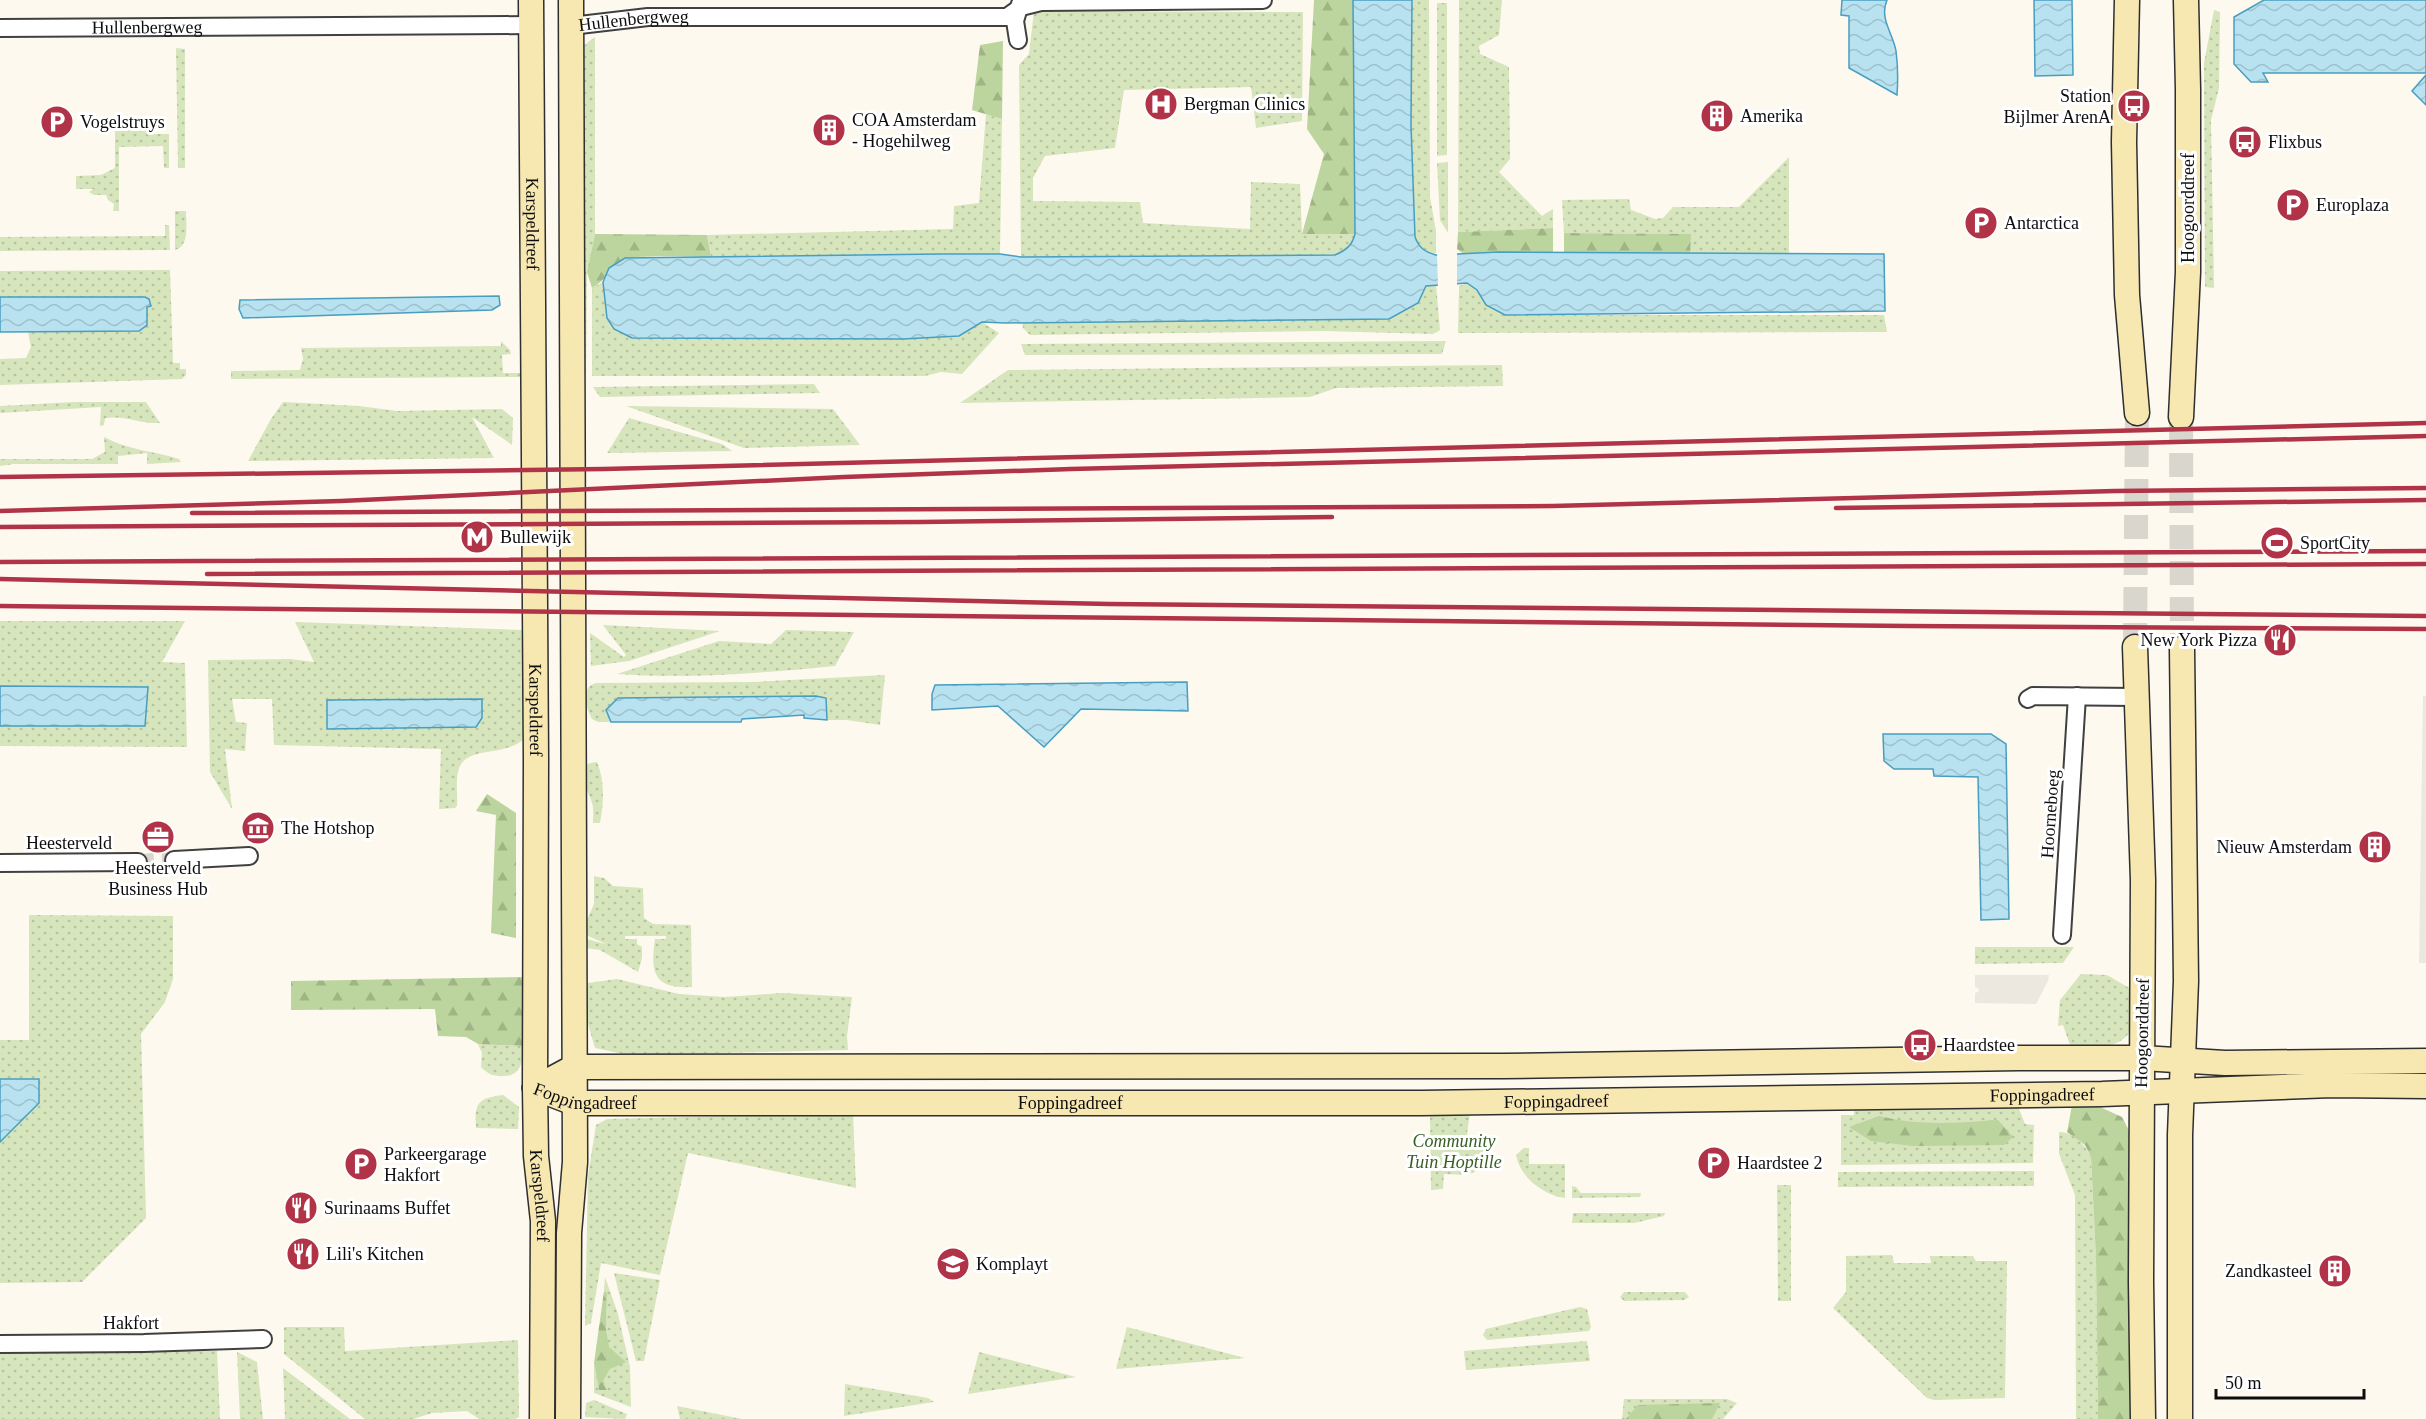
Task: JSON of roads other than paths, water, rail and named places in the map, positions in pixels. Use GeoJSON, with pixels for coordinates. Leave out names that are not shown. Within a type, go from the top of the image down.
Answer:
{"type":"FeatureCollection","features":[{"type":"Feature","properties":{"kind":"street","name":"Karspeldreef"},"geometry":{"type":"LineString","coordinates":[[531,0],[536,760],[535,1088],[536,1156],[543,1221],[542,1419]]}},
{"type":"Feature","properties":{"kind":"street","name":"Karspeldreef"},"geometry":{"type":"LineString","coordinates":[[568,1419],[569,1233],[575,1162],[571,0]]}},
{"type":"Feature","properties":{"kind":"street","name":"Hullenbergweg"},"geometry":{"type":"LineString","coordinates":[[0,28],[571,26],[648,17],[1007,16],[1020,3],[1263,0]]}},
{"type":"Feature","properties":{"kind":"street"},"geometry":{"type":"LineString","coordinates":[[2127,0],[2124,142],[2127,296],[2137,413]]}},
{"type":"Feature","properties":{"kind":"street","name":"Hoogoorddreef"},"geometry":{"type":"LineString","coordinates":[[2181,417],[2188,272],[2186,0]]}},
{"type":"Feature","properties":{"kind":"street"},"geometry":{"type":"LineString","coordinates":[[1018,40],[1016,21],[1020,3]]}},
{"type":"Feature","properties":{"kind":"street","name":"Hoogoorddreef"},"geometry":{"type":"LineString","coordinates":[[2135,647],[2142,819],[2144,982],[2141,1093],[2143,1419]]}},
{"type":"Feature","properties":{"kind":"street"},"geometry":{"type":"LineString","coordinates":[[2180,1419],[2181,1091],[2186,981],[2182,649]]}},
{"type":"Feature","properties":{"kind":"street"},"geometry":{"type":"LineString","coordinates":[[2028,699],[2033,696],[2137,697]]}},
{"type":"Feature","properties":{"kind":"street","name":"Hoorneboeg"},"geometry":{"type":"LineString","coordinates":[[2062,935],[2078,696]]}},
{"type":"Feature","properties":{"kind":"street"},"geometry":{"type":"LineString","coordinates":[[174,860],[249,856]]}},
{"type":"Feature","properties":{"kind":"street","name":"Heesterveld"},"geometry":{"type":"LineString","coordinates":[[0,863],[138,862]]}},
{"type":"Feature","properties":{"kind":"street","name":"Foppingadreef"},"geometry":{"type":"LineString","coordinates":[[535,1088],[574,1067],[1474,1066],[2019,1058],[2142,1058],[2184,1062],[2426,1061]]}},
{"type":"Feature","properties":{"kind":"street","name":"Foppingadreef"},"geometry":{"type":"LineString","coordinates":[[535,1088],[574,1103],[1421,1103],[2141,1093],[2332,1085],[2426,1086]]}},
{"type":"Feature","properties":{"kind":"street","name":"Hakfort"},"geometry":{"type":"LineString","coordinates":[[0,1344],[262,1340]]}},
{"type":"Feature","properties":{"kind":"water"},"geometry":{"type":"Polygon","coordinates":[[[1353,0],[1412,0],[1411,125],[1415,237],[1418,244],[1426,251],[1436,255],[1499,252],[1884,254],[1885,311],[1505,315],[1486,305],[1477,290],[1467,283],[1426,286],[1418,303],[1389,319],[982,322],[959,336],[903,339],[632,338],[614,329],[607,318],[603,282],[609,268],[625,258],[941,254],[1000,254],[1021,257],[1335,255],[1348,247],[1355,234],[1353,0]]]}},
{"type":"Feature","properties":{"kind":"water"},"geometry":{"type":"Polygon","coordinates":[[[1842,0],[1887,0],[1885,13],[1887,26],[1896,51],[1897,95],[1849,68],[1849,16],[1841,15],[1842,0]]]}},
{"type":"Feature","properties":{"kind":"water"},"geometry":{"type":"Polygon","coordinates":[[[2034,0],[2072,0],[2073,75],[2035,76],[2034,0]]]}},
{"type":"Feature","properties":{"kind":"water"},"geometry":{"type":"Polygon","coordinates":[[[2264,0],[2426,0],[2426,73],[2263,73],[2268,82],[2251,82],[2234,64],[2234,17],[2264,0]]]}},
{"type":"Feature","properties":{"kind":"water"},"geometry":{"type":"Polygon","coordinates":[[[2426,75],[2426,105],[2412,91],[2426,75]]]}},
{"type":"Feature","properties":{"kind":"water"},"geometry":{"type":"Polygon","coordinates":[[[499,296],[500,305],[492,310],[243,318],[239,309],[240,300],[499,296]]]}},
{"type":"Feature","properties":{"kind":"water"},"geometry":{"type":"Polygon","coordinates":[[[0,297],[145,297],[149,299],[151,306],[147,307],[147,325],[139,331],[0,332],[0,297]]]}},
{"type":"Feature","properties":{"kind":"water"},"geometry":{"type":"Polygon","coordinates":[[[1187,682],[1188,711],[1081,709],[1044,747],[998,706],[932,710],[932,694],[935,685],[1187,682]]]}},
{"type":"Feature","properties":{"kind":"water"},"geometry":{"type":"Polygon","coordinates":[[[0,686],[148,687],[145,726],[0,726],[0,686]]]}},
{"type":"Feature","properties":{"kind":"water"},"geometry":{"type":"Polygon","coordinates":[[[816,696],[826,698],[827,720],[804,718],[804,715],[742,719],[741,722],[611,722],[606,710],[618,698],[816,696]]]}},
{"type":"Feature","properties":{"kind":"water"},"geometry":{"type":"Polygon","coordinates":[[[482,699],[482,718],[476,727],[327,729],[327,700],[482,699]]]}},
{"type":"Feature","properties":{"kind":"water"},"geometry":{"type":"Polygon","coordinates":[[[1883,734],[1991,734],[2006,744],[2009,919],[1981,920],[1978,777],[1934,776],[1933,769],[1894,769],[1884,761],[1883,734]]]}},
{"type":"Feature","properties":{"kind":"water"},"geometry":{"type":"Polygon","coordinates":[[[0,1079],[39,1079],[39,1103],[0,1142],[0,1079]]]}},
{"type":"Feature","properties":{"kind":"tunnel"},"geometry":{"type":"LineString","coordinates":[[2135,647],[2137,413]]}},
{"type":"Feature","properties":{"kind":"tunnel"},"geometry":{"type":"LineString","coordinates":[[2181,417],[2182,649]]}},
{"type":"Feature","properties":{"kind":"tunnel"},"geometry":{"type":"LineString","coordinates":[[138,862],[174,860]]}},
{"type":"Feature","properties":{"kind":"railway"},"geometry":{"type":"LineString","coordinates":[[0,477],[604,469],[2426,423]]}},
{"type":"Feature","properties":{"kind":"railway"},"geometry":{"type":"LineString","coordinates":[[0,511],[341,501],[844,477],[1071,469],[2426,436]]}},
{"type":"Feature","properties":{"kind":"railway"},"geometry":{"type":"LineString","coordinates":[[192,513],[1553,506],[2115,491],[2426,488]]}},
{"type":"Feature","properties":{"kind":"railway"},"geometry":{"type":"LineString","coordinates":[[1836,508],[2426,500]]}},
{"type":"Feature","properties":{"kind":"railway"},"geometry":{"type":"LineString","coordinates":[[0,527],[921,522],[1332,517]]}},
{"type":"Feature","properties":{"kind":"railway"},"geometry":{"type":"LineString","coordinates":[[0,562],[2426,551]]}},
{"type":"Feature","properties":{"kind":"railway"},"geometry":{"type":"LineString","coordinates":[[207,574],[2426,564]]}},
{"type":"Feature","properties":{"kind":"railway"},"geometry":{"type":"LineString","coordinates":[[0,579],[1109,604],[2426,616]]}},
{"type":"Feature","properties":{"kind":"railway"},"geometry":{"type":"LineString","coordinates":[[0,606],[1909,626],[2426,629]]}},
{"type":"Feature","properties":{"kind":"place","name":"Bergman Clinics"},"geometry":{"type":"Point","coordinates":[1161,104]}},
{"type":"Feature","properties":{"kind":"place","name":"Station Bijlmer ArenA"},"geometry":{"type":"Point","coordinates":[2134,106]}},
{"type":"Feature","properties":{"kind":"place","name":"Amerika"},"geometry":{"type":"Point","coordinates":[1717,116]}},
{"type":"Feature","properties":{"kind":"place","name":"Vogelstruys"},"geometry":{"type":"Point","coordinates":[57,122]}},
{"type":"Feature","properties":{"kind":"place","name":"COA Amsterdam - Hogehilweg"},"geometry":{"type":"Point","coordinates":[829,130]}},
{"type":"Feature","properties":{"kind":"place","name":"Flixbus"},"geometry":{"type":"Point","coordinates":[2245,142]}},
{"type":"Feature","properties":{"kind":"place","name":"Europlaza"},"geometry":{"type":"Point","coordinates":[2293,205]}},
{"type":"Feature","properties":{"kind":"place","name":"Antarctica"},"geometry":{"type":"Point","coordinates":[1981,223]}},
{"type":"Feature","properties":{"kind":"place","name":"Bullewijk"},"geometry":{"type":"Point","coordinates":[477,537]}},
{"type":"Feature","properties":{"kind":"place","name":"SportCity"},"geometry":{"type":"Point","coordinates":[2277,543]}},
{"type":"Feature","properties":{"kind":"place","name":"New York Pizza"},"geometry":{"type":"Point","coordinates":[2280,640]}},
{"type":"Feature","properties":{"kind":"place","name":"The Hotshop"},"geometry":{"type":"Point","coordinates":[258,828]}},
{"type":"Feature","properties":{"kind":"place","name":"Heesterveld Business Hub"},"geometry":{"type":"Point","coordinates":[158,837]}},
{"type":"Feature","properties":{"kind":"place","name":"Nieuw Amsterdam"},"geometry":{"type":"Point","coordinates":[2375,847]}},
{"type":"Feature","properties":{"kind":"place","name":"Haardstee"},"geometry":{"type":"Point","coordinates":[1920,1045]}},
{"type":"Feature","properties":{"kind":"place","name":"Haardstee 2"},"geometry":{"type":"Point","coordinates":[1714,1163]}},
{"type":"Feature","properties":{"kind":"place","name":"Parkeergarage Hakfort"},"geometry":{"type":"Point","coordinates":[361,1164]}},
{"type":"Feature","properties":{"kind":"place","name":"Surinaams Buffet"},"geometry":{"type":"Point","coordinates":[301,1208]}},
{"type":"Feature","properties":{"kind":"place","name":"Lili's Kitchen"},"geometry":{"type":"Point","coordinates":[303,1254]}},
{"type":"Feature","properties":{"kind":"place","name":"Komplayt"},"geometry":{"type":"Point","coordinates":[953,1264]}},
{"type":"Feature","properties":{"kind":"place","name":"Zandkasteel"},"geometry":{"type":"Point","coordinates":[2335,1271]}},
{"type":"Feature","properties":{"kind":"park label","name":"Community Tuin Hoptille"},"geometry":{"type":"Point","coordinates":[1454,1151]}}]}
